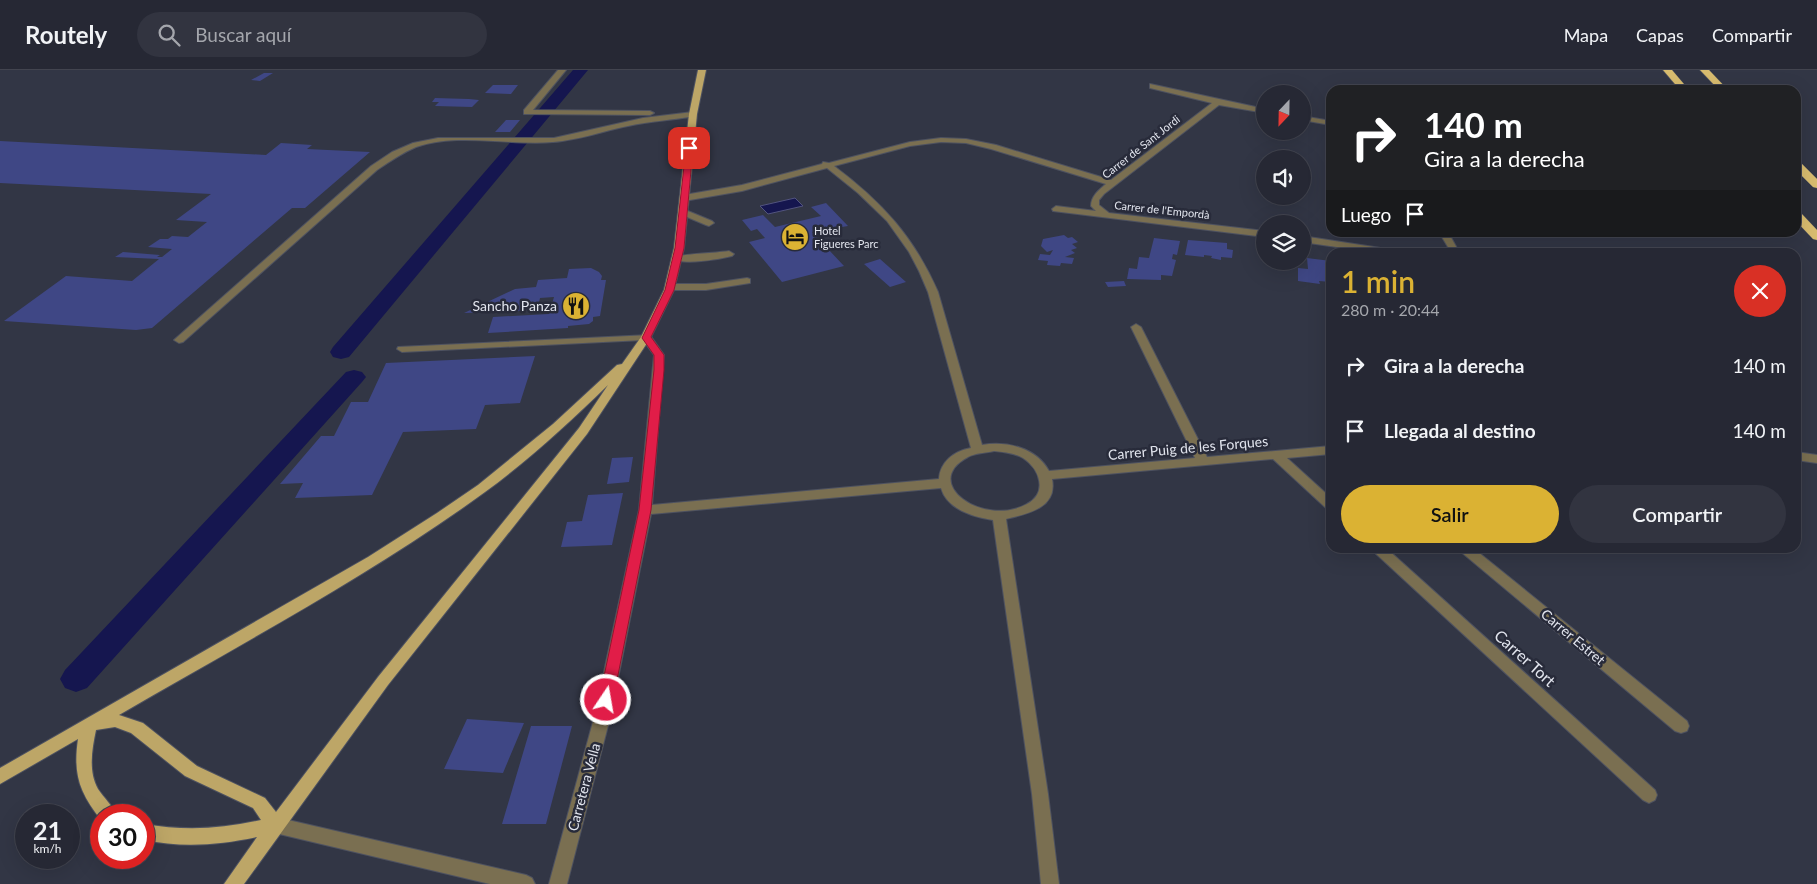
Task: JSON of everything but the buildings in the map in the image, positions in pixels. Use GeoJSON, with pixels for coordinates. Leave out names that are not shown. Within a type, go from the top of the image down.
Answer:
{"type":"FeatureCollection","features":[{"type":"Feature","properties":{"kind":"highway"},"geometry":{"type":"LineString","coordinates":[[1667,70],[1680,85]]}},
{"type":"Feature","properties":{"kind":"highway"},"geometry":{"type":"LineString","coordinates":[[1704,70],[1719,85]]}},
{"type":"Feature","properties":{"kind":"highway"},"geometry":{"type":"LineString","coordinates":[[1801,169],[1817,185]]}},
{"type":"Feature","properties":{"kind":"highway"},"geometry":{"type":"LineString","coordinates":[[1801,219],[1817,237]]}},
{"type":"Feature","properties":{"kind":"main road"},"geometry":{"type":"LineString","coordinates":[[233,884],[383,681],[583,431],[646,338],[670,287],[677,258],[693,114],[702,70]]}},
{"type":"Feature","properties":{"kind":"main road"},"geometry":{"type":"LineString","coordinates":[[0,777],[373,561],[442,516],[482,488],[557,427],[632,357]]}},
{"type":"Feature","properties":{"kind":"main road"},"geometry":{"type":"LineString","coordinates":[[89,724],[115,720],[137,728],[191,771],[260,803],[275,825]]}},
{"type":"Feature","properties":{"kind":"main road"},"geometry":{"type":"LineString","coordinates":[[89,724],[82,760],[86,781],[98,804]]}},
{"type":"Feature","properties":{"kind":"main road"},"geometry":{"type":"LineString","coordinates":[[155,833],[190,838],[226,836],[275,825]]}},
{"type":"Feature","properties":{"kind":"street"},"geometry":{"type":"LineString","coordinates":[[562,70],[527,112],[693,114]]}},
{"type":"Feature","properties":{"kind":"street"},"geometry":{"type":"LineString","coordinates":[[1153,86],[1256,109]]}},
{"type":"Feature","properties":{"kind":"street","name":"Carrer de Sant Jordi"},"geometry":{"type":"LineString","coordinates":[[1106,215],[1096,206],[1095,200],[1101,192],[1218,102]]}},
{"type":"Feature","properties":{"kind":"street"},"geometry":{"type":"LineString","coordinates":[[179,340],[386,157],[396,151],[431,140],[554,140],[592,134],[636,122],[693,114]]}},
{"type":"Feature","properties":{"kind":"street"},"geometry":{"type":"LineString","coordinates":[[1311,120],[1326,122]]}},
{"type":"Feature","properties":{"kind":"street"},"geometry":{"type":"LineString","coordinates":[[684,198],[742,188],[826,164],[928,141],[960,141],[992,147],[1113,183]]}},
{"type":"Feature","properties":{"kind":"street"},"geometry":{"type":"LineString","coordinates":[[826,164],[884,211],[912,247],[924,268],[933,292],[977,448]]}},
{"type":"Feature","properties":{"kind":"street","name":"Carrer de l'Empordà"},"geometry":{"type":"LineString","coordinates":[[1056,209],[1256,233]]}},
{"type":"Feature","properties":{"kind":"street"},"geometry":{"type":"LineString","coordinates":[[683,212],[709,223]]}},
{"type":"Feature","properties":{"kind":"street"},"geometry":{"type":"LineString","coordinates":[[1447,237],[1453,248]]}},
{"type":"Feature","properties":{"kind":"street"},"geometry":{"type":"LineString","coordinates":[[1311,240],[1361,248]]}},
{"type":"Feature","properties":{"kind":"street"},"geometry":{"type":"LineString","coordinates":[[677,258],[702,258],[729,254]]}},
{"type":"Feature","properties":{"kind":"street"},"geometry":{"type":"LineString","coordinates":[[670,287],[706,287],[747,281]]}},
{"type":"Feature","properties":{"kind":"street"},"geometry":{"type":"LineString","coordinates":[[1136,327],[1203,461]]}},
{"type":"Feature","properties":{"kind":"street"},"geometry":{"type":"LineString","coordinates":[[402,349],[646,338]]}},
{"type":"Feature","properties":{"kind":"street","name":"Carretera Vella"},"geometry":{"type":"LineString","coordinates":[[558,884],[602,718],[645,510],[659,370],[659,355],[646,338]]}},
{"type":"Feature","properties":{"kind":"street"},"geometry":{"type":"LineString","coordinates":[[994,447],[1019,452],[1039,464],[1046,475],[1048,487],[1043,499],[1032,508],[1017,514],[999,516],[983,515],[968,510],[956,502],[948,493],[944,483],[945,471],[952,461],[963,453],[977,448],[994,447]]}},
{"type":"Feature","properties":{"kind":"street","name":"Carrer Puig de les Forques"},"geometry":{"type":"LineString","coordinates":[[1046,475],[1326,450]]}},
{"type":"Feature","properties":{"kind":"street"},"geometry":{"type":"LineString","coordinates":[[1276,455],[1326,500]]}},
{"type":"Feature","properties":{"kind":"street"},"geometry":{"type":"LineString","coordinates":[[1801,457],[1817,459]]}},
{"type":"Feature","properties":{"kind":"street"},"geometry":{"type":"LineString","coordinates":[[645,510],[944,483]]}},
{"type":"Feature","properties":{"kind":"street"},"geometry":{"type":"LineString","coordinates":[[999,516],[1040,794],[1050,884]]}},
{"type":"Feature","properties":{"kind":"street","name":"Carrer Tort"},"geometry":{"type":"LineString","coordinates":[[1383,553],[1649,795]]}},
{"type":"Feature","properties":{"kind":"street","name":"Carrer Estret"},"geometry":{"type":"LineString","coordinates":[[1472,553],[1681,726]]}},
{"type":"Feature","properties":{"kind":"street"},"geometry":{"type":"LineString","coordinates":[[275,825],[526,884]]}},
{"type":"Feature","properties":{"kind":"shaded area"},"geometry":{"type":"Polygon","coordinates":[[[795,198],[803,206],[768,214],[760,206],[795,198]]]}},
{"type":"Feature","properties":{"kind":"waterway"},"geometry":{"type":"LineString","coordinates":[[341,352],[581,70]]}},
{"type":"Feature","properties":{"kind":"waterway"},"geometry":{"type":"LineString","coordinates":[[76,679],[354,377]]}},
{"type":"Feature","properties":{"kind":"place","name":"Hotel Figueres Parc"},"geometry":{"type":"Point","coordinates":[795,237]}},
{"type":"Feature","properties":{"kind":"place","name":"Sancho Panza"},"geometry":{"type":"Point","coordinates":[576,306]}},
{"type":"Feature","properties":{"kind":"route"},"geometry":{"type":"LineString","coordinates":[[606,700],[645,510],[659,370],[659,355],[646,338],[669,290],[679,248],[689,148]]}}]}
